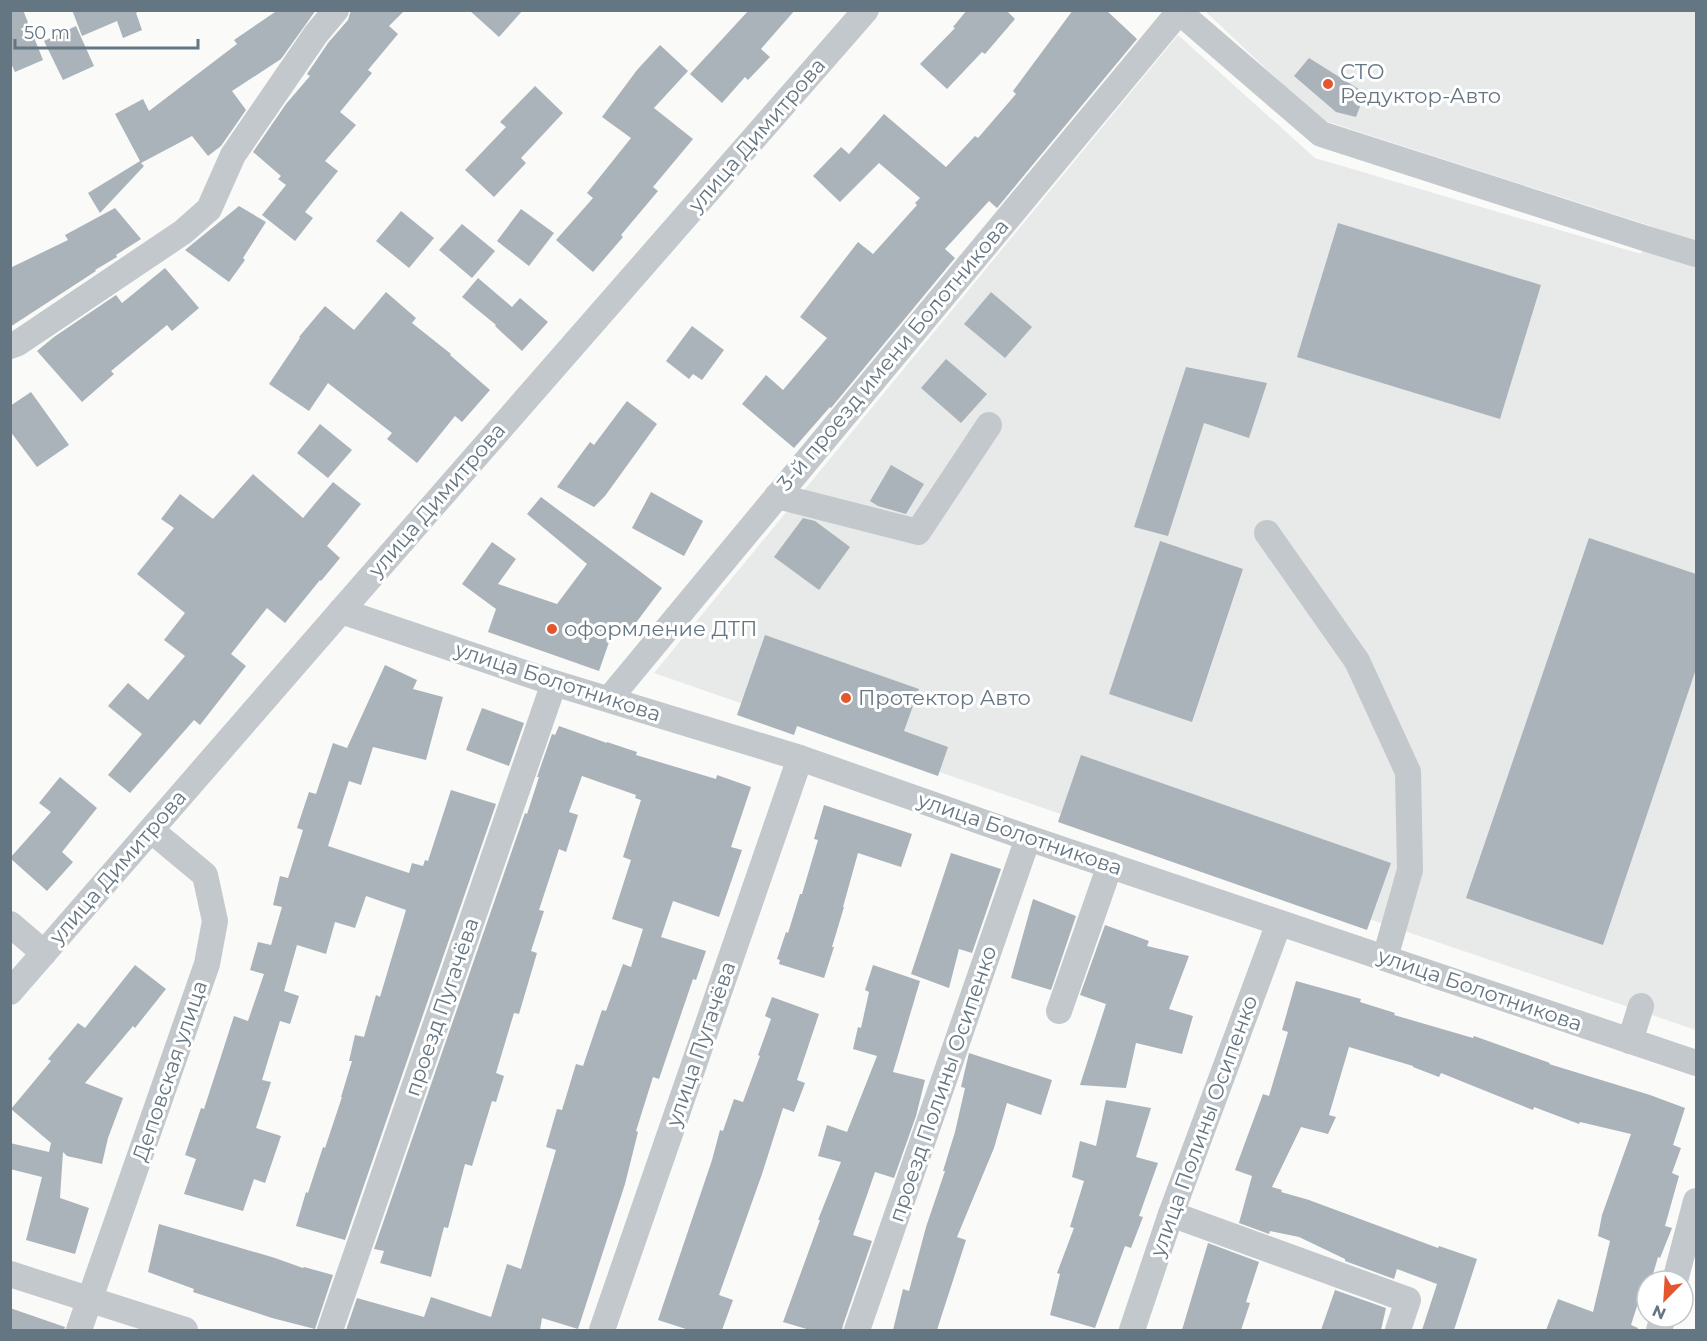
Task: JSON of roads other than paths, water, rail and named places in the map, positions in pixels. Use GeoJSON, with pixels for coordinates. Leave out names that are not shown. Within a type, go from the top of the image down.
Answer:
{"type":"FeatureCollection","features":[{"type":"Feature","properties":{"kind":"street"},"geometry":{"type":"LineString","coordinates":[[10,346],[18,343],[183,232],[209,209],[233,155],[309,43],[336,10]]}},
{"type":"Feature","properties":{"kind":"street","name":"улица Димитрова"},"geometry":{"type":"LineString","coordinates":[[10,992],[866,10]]}},
{"type":"Feature","properties":{"kind":"street"},"geometry":{"type":"LineString","coordinates":[[1177,11],[1321,134],[1696,254]]}},
{"type":"Feature","properties":{"kind":"street","name":"3-й проезд имени Болотникова"},"geometry":{"type":"LineString","coordinates":[[609,699],[1177,11]]}},
{"type":"Feature","properties":{"kind":"street"},"geometry":{"type":"LineString","coordinates":[[777,496],[918,532],[989,425]]}},
{"type":"Feature","properties":{"kind":"street"},"geometry":{"type":"LineString","coordinates":[[1266,533],[1357,661],[1408,772],[1410,870],[1385,958]]}},
{"type":"Feature","properties":{"kind":"street","name":"улица Болотникова"},"geometry":{"type":"LineString","coordinates":[[341,610],[554,683],[800,758],[1110,866],[1696,1063]]}},
{"type":"Feature","properties":{"kind":"street","name":"проезд Пугачёва"},"geometry":{"type":"LineString","coordinates":[[330,1330],[554,683]]}},
{"type":"Feature","properties":{"kind":"street","name":"улица Пугачёва"},"geometry":{"type":"LineString","coordinates":[[602,1330],[800,758]]}},
{"type":"Feature","properties":{"kind":"street","name":"Деповская улица"},"geometry":{"type":"LineString","coordinates":[[79,1330],[207,964],[215,921],[205,875],[151,830]]}},
{"type":"Feature","properties":{"kind":"street","name":"проезд Полины Осипенко"},"geometry":{"type":"LineString","coordinates":[[857,1330],[1028,838]]}},
{"type":"Feature","properties":{"kind":"street"},"geometry":{"type":"LineString","coordinates":[[1059,1011],[1110,866]]}},
{"type":"Feature","properties":{"kind":"street","name":"улица Полины Осипенко"},"geometry":{"type":"LineString","coordinates":[[1132,1330],[1171,1214],[1279,922]]}},
{"type":"Feature","properties":{"kind":"street"},"geometry":{"type":"LineString","coordinates":[[10,924],[44,953]]}},
{"type":"Feature","properties":{"kind":"street"},"geometry":{"type":"LineString","coordinates":[[1630,1041],[1641,1006]]}},
{"type":"Feature","properties":{"kind":"street"},"geometry":{"type":"LineString","coordinates":[[1678,1269],[1696,1201]]}},
{"type":"Feature","properties":{"kind":"street"},"geometry":{"type":"LineString","coordinates":[[1171,1214],[1408,1300],[1398,1330]]}},
{"type":"Feature","properties":{"kind":"street"},"geometry":{"type":"LineString","coordinates":[[10,1274],[185,1330]]}},
{"type":"Feature","properties":{"kind":"place","name":"СТО Редуктор-Авто"},"geometry":{"type":"Point","coordinates":[1328,84]}},
{"type":"Feature","properties":{"kind":"place","name":"оформление ДТП"},"geometry":{"type":"Point","coordinates":[552,629]}},
{"type":"Feature","properties":{"kind":"place","name":"Протектор Авто"},"geometry":{"type":"Point","coordinates":[846,698]}}]}
